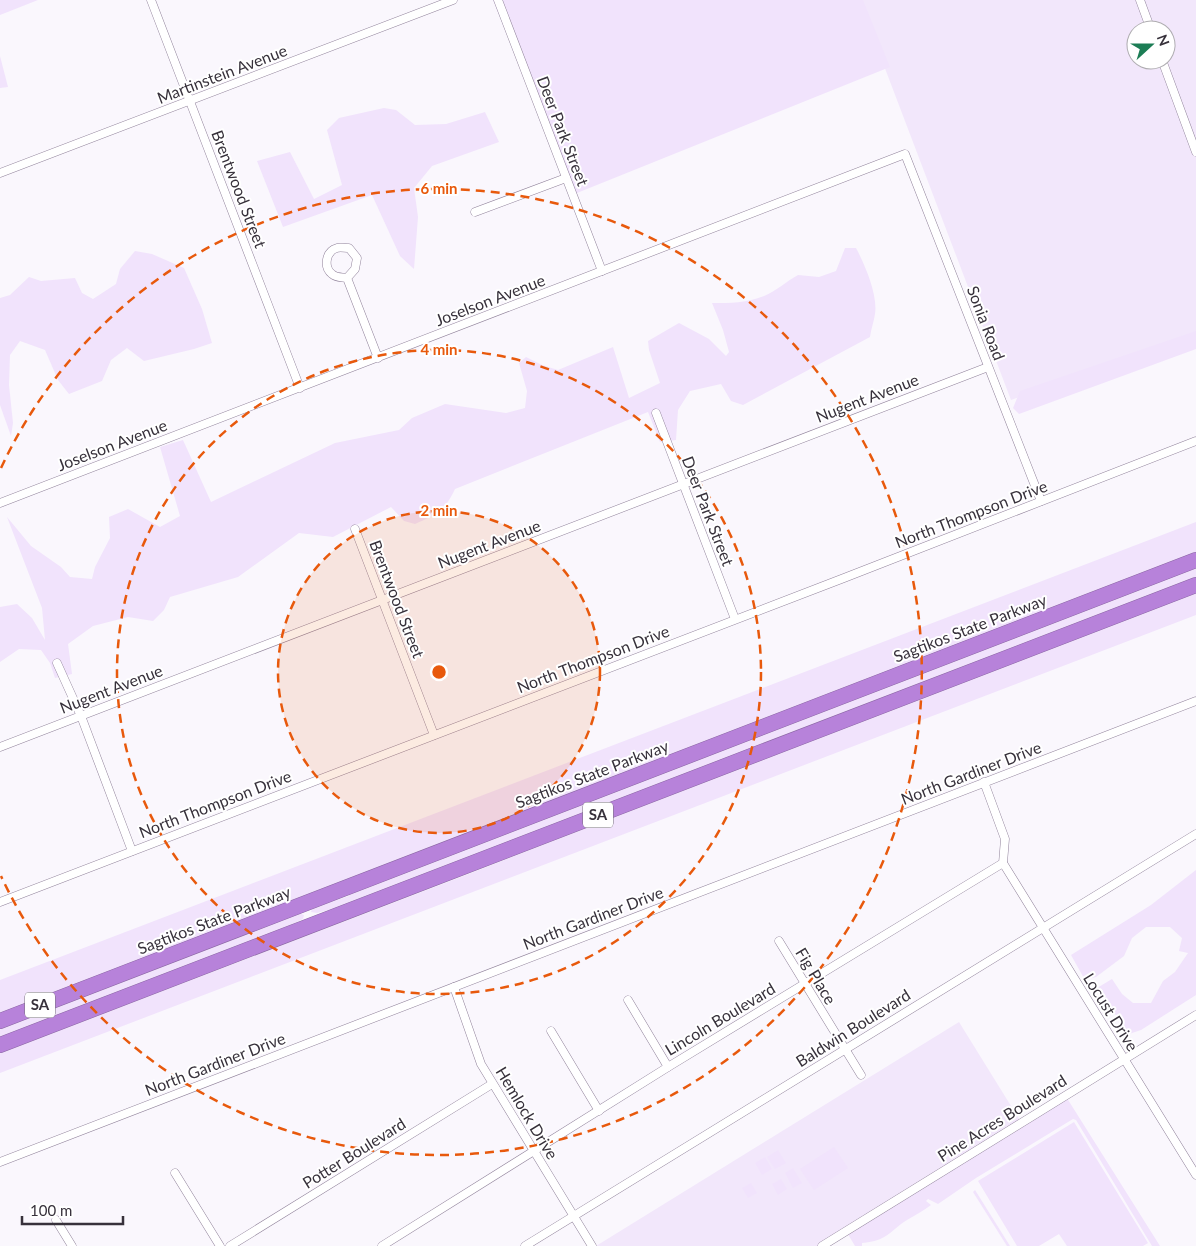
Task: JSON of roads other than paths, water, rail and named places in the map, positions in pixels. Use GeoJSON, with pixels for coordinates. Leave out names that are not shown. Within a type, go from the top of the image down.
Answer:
{"type":"FeatureCollection","features":[{"type":"Feature","properties":{"kind":"highway","name":"Sagtikos State Parkway"},"geometry":{"type":"LineString","coordinates":[[0,1021],[1196,560]]}},
{"type":"Feature","properties":{"kind":"highway","name":"SA"},"geometry":{"type":"LineString","coordinates":[[0,1045],[1196,584]]}},
{"type":"Feature","properties":{"kind":"street","name":"Brentwood Street"},"geometry":{"type":"LineString","coordinates":[[152,0],[300,388]]}},
{"type":"Feature","properties":{"kind":"street","name":"Martinstein Avenue"},"geometry":{"type":"LineString","coordinates":[[0,173],[453,0]]}},
{"type":"Feature","properties":{"kind":"street","name":"Deer Park Street"},"geometry":{"type":"LineString","coordinates":[[498,0],[602,271]]}},
{"type":"Feature","properties":{"kind":"street"},"geometry":{"type":"LineString","coordinates":[[1140,0],[1147,20]]}},
{"type":"Feature","properties":{"kind":"street"},"geometry":{"type":"LineString","coordinates":[[1166,70],[1196,152]]}},
{"type":"Feature","properties":{"kind":"street","name":"Joselson Avenue"},"geometry":{"type":"LineString","coordinates":[[0,502],[905,154]]}},
{"type":"Feature","properties":{"kind":"street","name":"Sonia Road"},"geometry":{"type":"LineString","coordinates":[[905,154],[1041,502]]}},
{"type":"Feature","properties":{"kind":"street"},"geometry":{"type":"LineString","coordinates":[[475,212],[566,178]]}},
{"type":"Feature","properties":{"kind":"street"},"geometry":{"type":"LineString","coordinates":[[337,248],[349,248],[356,258],[355,269],[347,278],[332,274],[326,264],[331,251],[337,248]]}},
{"type":"Feature","properties":{"kind":"street"},"geometry":{"type":"LineString","coordinates":[[347,278],[378,358]]}},
{"type":"Feature","properties":{"kind":"street","name":"Nugent Avenue"},"geometry":{"type":"LineString","coordinates":[[0,747],[988,367]]}},
{"type":"Feature","properties":{"kind":"street","name":"Deer Park Street"},"geometry":{"type":"LineString","coordinates":[[656,413],[735,619]]}},
{"type":"Feature","properties":{"kind":"street","name":"North Thompson Drive"},"geometry":{"type":"LineString","coordinates":[[0,902],[1196,441]]}},
{"type":"Feature","properties":{"kind":"street","name":"Brentwood Street"},"geometry":{"type":"LineString","coordinates":[[355,529],[434,735]]}},
{"type":"Feature","properties":{"kind":"street"},"geometry":{"type":"LineString","coordinates":[[57,663],[81,716],[132,851]]}},
{"type":"Feature","properties":{"kind":"street","name":"North Gardiner Drive"},"geometry":{"type":"LineString","coordinates":[[0,1162],[1196,701]]}},
{"type":"Feature","properties":{"kind":"street"},"geometry":{"type":"LineString","coordinates":[[984,782],[1005,839],[1003,863]]}},
{"type":"Feature","properties":{"kind":"street","name":"Baldwin Boulevard"},"geometry":{"type":"LineString","coordinates":[[525,1246],[1196,834]]}},
{"type":"Feature","properties":{"kind":"street","name":"Locust Drive"},"geometry":{"type":"LineString","coordinates":[[1003,863],[1196,1175]]}},
{"type":"Feature","properties":{"kind":"street","name":"Lincoln Boulevard"},"geometry":{"type":"LineString","coordinates":[[382,1246],[668,1067],[1003,863]]}},
{"type":"Feature","properties":{"kind":"street","name":"Fig Place"},"geometry":{"type":"LineString","coordinates":[[779,942],[861,1075]]}},
{"type":"Feature","properties":{"kind":"street","name":"Hemlock Drive"},"geometry":{"type":"LineString","coordinates":[[454,987],[481,1064],[592,1246]]}},
{"type":"Feature","properties":{"kind":"street"},"geometry":{"type":"LineString","coordinates":[[628,1000],[668,1067]]}},
{"type":"Feature","properties":{"kind":"street","name":"Pine Acres Boulevard"},"geometry":{"type":"LineString","coordinates":[[822,1246],[1196,1015]]}},
{"type":"Feature","properties":{"kind":"street"},"geometry":{"type":"LineString","coordinates":[[551,1030],[599,1111]]}},
{"type":"Feature","properties":{"kind":"street","name":"Potter Boulevard"},"geometry":{"type":"LineString","coordinates":[[230,1246],[492,1084]]}},
{"type":"Feature","properties":{"kind":"street"},"geometry":{"type":"LineString","coordinates":[[176,1173],[220,1246]]}},
{"type":"Feature","properties":{"kind":"street"},"geometry":{"type":"LineString","coordinates":[[56,1220],[72,1246]]}}]}
